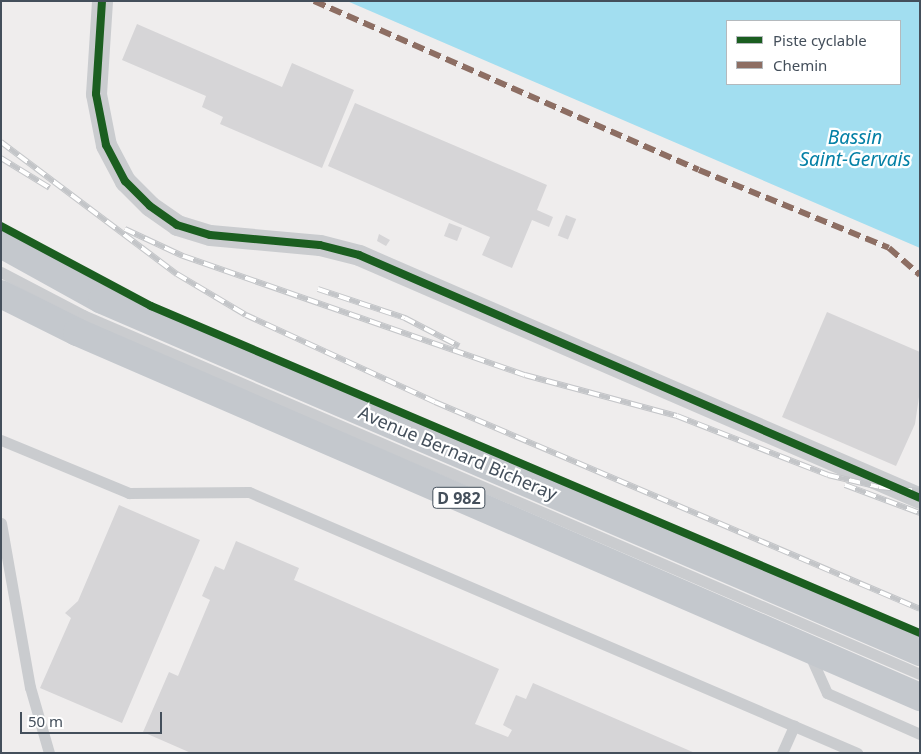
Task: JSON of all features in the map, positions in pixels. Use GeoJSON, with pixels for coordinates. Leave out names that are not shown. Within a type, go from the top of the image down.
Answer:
{"type":"FeatureCollection","features":[{"type":"Feature","properties":{"kind":"main road","name":"Avenue Bernard Bicheray"},"geometry":{"type":"LineString","coordinates":[[1,244],[102,300],[920,652]]}},
{"type":"Feature","properties":{"kind":"main road","name":"D 982"},"geometry":{"type":"LineString","coordinates":[[1,294],[77,332],[276,420],[920,697]]}},
{"type":"Feature","properties":{"kind":"street"},"geometry":{"type":"LineString","coordinates":[[102,1],[96,94],[106,144],[125,182],[150,206],[177,225],[210,235],[320,245],[359,255],[920,498]]}},
{"type":"Feature","properties":{"kind":"lane"},"geometry":{"type":"LineString","coordinates":[[1,272],[83,314],[920,674]]}},
{"type":"Feature","properties":{"kind":"lane"},"geometry":{"type":"LineString","coordinates":[[1,440],[129,493],[249,492],[857,753]]}},
{"type":"Feature","properties":{"kind":"lane"},"geometry":{"type":"LineString","coordinates":[[1,523],[30,687],[49,753]]}},
{"type":"Feature","properties":{"kind":"lane"},"geometry":{"type":"LineString","coordinates":[[806,647],[827,693],[920,734]]}},
{"type":"Feature","properties":{"kind":"lane"},"geometry":{"type":"LineString","coordinates":[[782,753],[794,726]]}},
{"type":"Feature","properties":{"kind":"water","name":"Bassin Saint-Gervais"},"geometry":{"type":"Polygon","coordinates":[[[347,1],[920,1],[920,248],[347,1]]]}},
{"type":"Feature","properties":{"kind":"building"},"geometry":{"type":"Polygon","coordinates":[[[137,24],[282,87],[292,63],[354,90],[322,168],[220,124],[223,117],[202,107],[206,96],[122,60],[137,24]]]}},
{"type":"Feature","properties":{"kind":"building"},"geometry":{"type":"Polygon","coordinates":[[[355,103],[547,185],[537,210],[553,217],[549,227],[532,220],[512,268],[482,255],[490,237],[328,166],[355,103]]]}},
{"type":"Feature","properties":{"kind":"building"},"geometry":{"type":"Polygon","coordinates":[[[566,215],[576,219],[568,240],[558,235],[566,215]]]}},
{"type":"Feature","properties":{"kind":"building"},"geometry":{"type":"Polygon","coordinates":[[[449,223],[462,228],[457,241],[444,236],[449,223]]]}},
{"type":"Feature","properties":{"kind":"building"},"geometry":{"type":"Polygon","coordinates":[[[379,234],[390,240],[386,246],[377,241],[379,234]]]}},
{"type":"Feature","properties":{"kind":"building"},"geometry":{"type":"Polygon","coordinates":[[[827,312],[920,352],[920,390],[915,424],[896,466],[782,417],[827,312]]]}},
{"type":"Feature","properties":{"kind":"building"},"geometry":{"type":"Polygon","coordinates":[[[119,505],[200,540],[122,723],[40,688],[71,618],[65,613],[78,601],[119,505]]]}},
{"type":"Feature","properties":{"kind":"building"},"geometry":{"type":"Polygon","coordinates":[[[236,541],[299,568],[294,580],[499,669],[475,724],[508,737],[512,730],[503,725],[516,695],[526,699],[533,683],[695,753],[191,753],[143,732],[169,672],[178,676],[210,600],[202,596],[215,566],[224,570],[236,541]]]}},
{"type":"Feature","properties":{"kind":"railway"},"geometry":{"type":"LineString","coordinates":[[1,142],[177,274],[246,315],[435,402],[920,609]]}},
{"type":"Feature","properties":{"kind":"railway"},"geometry":{"type":"LineString","coordinates":[[1,158],[50,188]]}},
{"type":"Feature","properties":{"kind":"railway"},"geometry":{"type":"LineString","coordinates":[[125,229],[183,256],[525,375],[677,416],[828,475],[879,487],[920,491]]}},
{"type":"Feature","properties":{"kind":"railway"},"geometry":{"type":"LineString","coordinates":[[318,289],[405,318],[459,346]]}},
{"type":"Feature","properties":{"kind":"railway"},"geometry":{"type":"LineString","coordinates":[[845,485],[920,513]]}},
{"type":"Feature","properties":{"kind":"marked path"},"geometry":{"type":"LineString","coordinates":[[314,1],[699,170],[889,248],[920,275]]}},
{"type":"Feature","properties":{"kind":"cycle path"},"geometry":{"type":"LineString","coordinates":[[102,1],[96,94],[106,145],[125,181],[150,206],[177,225],[210,235],[320,245],[359,255],[920,498]]}},
{"type":"Feature","properties":{"kind":"cycle path"},"geometry":{"type":"LineString","coordinates":[[1,226],[151,306],[920,633]]}}]}
